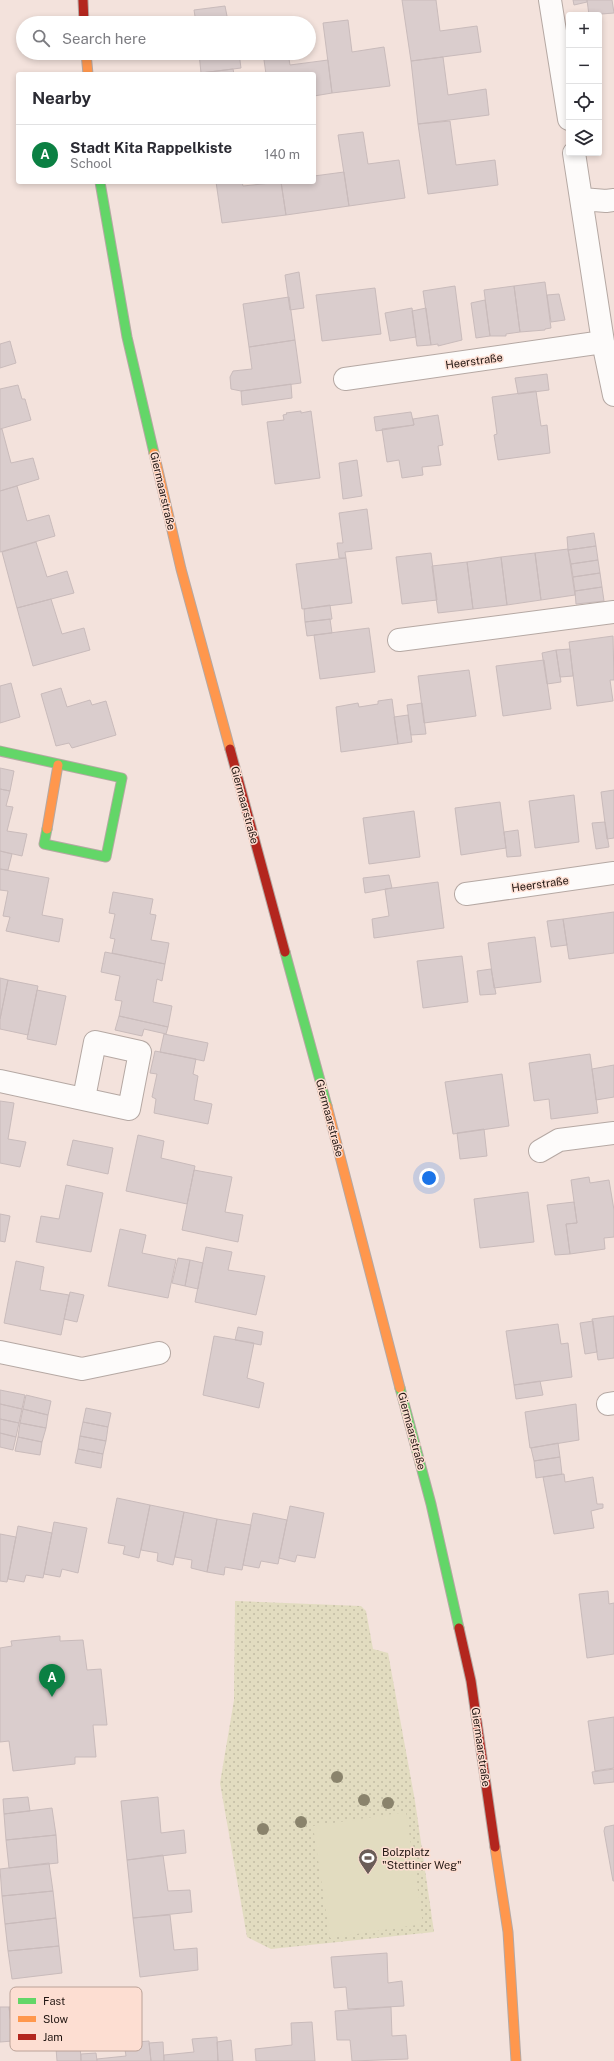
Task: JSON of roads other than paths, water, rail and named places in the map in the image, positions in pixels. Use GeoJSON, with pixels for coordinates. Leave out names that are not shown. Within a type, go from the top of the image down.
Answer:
{"type":"FeatureCollection","features":[{"type":"Feature","properties":{"kind":"main road"},"geometry":{"type":"LineString","coordinates":[[83,0],[84,16]]}},
{"type":"Feature","properties":{"kind":"main road"},"geometry":{"type":"LineString","coordinates":[[87,60],[88,72]]}},
{"type":"Feature","properties":{"kind":"main road","name":"Giermaarstraße"},"geometry":{"type":"LineString","coordinates":[[100,184],[127,337],[181,569],[310,1042],[427,1489],[471,1681],[508,1932],[516,2061]]}},
{"type":"Feature","properties":{"kind":"main road"},"geometry":{"type":"LineString","coordinates":[[0,751],[122,778],[106,857],[44,844],[58,765]]}},
{"type":"Feature","properties":{"kind":"street"},"geometry":{"type":"LineString","coordinates":[[550,0],[566,100]]}},
{"type":"Feature","properties":{"kind":"street"},"geometry":{"type":"LineString","coordinates":[[575,156],[603,342],[614,396]]}},
{"type":"Feature","properties":{"kind":"street"},"geometry":{"type":"LineString","coordinates":[[582,199],[606,202],[614,200]]}},
{"type":"Feature","properties":{"kind":"street","name":"Heerstraße"},"geometry":{"type":"LineString","coordinates":[[345,379],[603,342]]}},
{"type":"Feature","properties":{"kind":"street"},"geometry":{"type":"LineString","coordinates":[[399,640],[614,612]]}},
{"type":"Feature","properties":{"kind":"street","name":"Heerstraße"},"geometry":{"type":"LineString","coordinates":[[466,894],[614,873]]}},
{"type":"Feature","properties":{"kind":"street"},"geometry":{"type":"LineString","coordinates":[[0,1081],[84,1098]]}},
{"type":"Feature","properties":{"kind":"street"},"geometry":{"type":"LineString","coordinates":[[540,1151],[559,1140],[614,1133]]}},
{"type":"Feature","properties":{"kind":"street"},"geometry":{"type":"LineString","coordinates":[[0,1352],[82,1369],[159,1353]]}},
{"type":"Feature","properties":{"kind":"place","name":"Stadt Kita Rappelkiste"},"geometry":{"type":"Point","coordinates":[52,1697]}},
{"type":"Feature","properties":{"kind":"place","name":"Bolzplatz \"Stettiner Weg\""},"geometry":{"type":"Point","coordinates":[368,1875]}}]}
